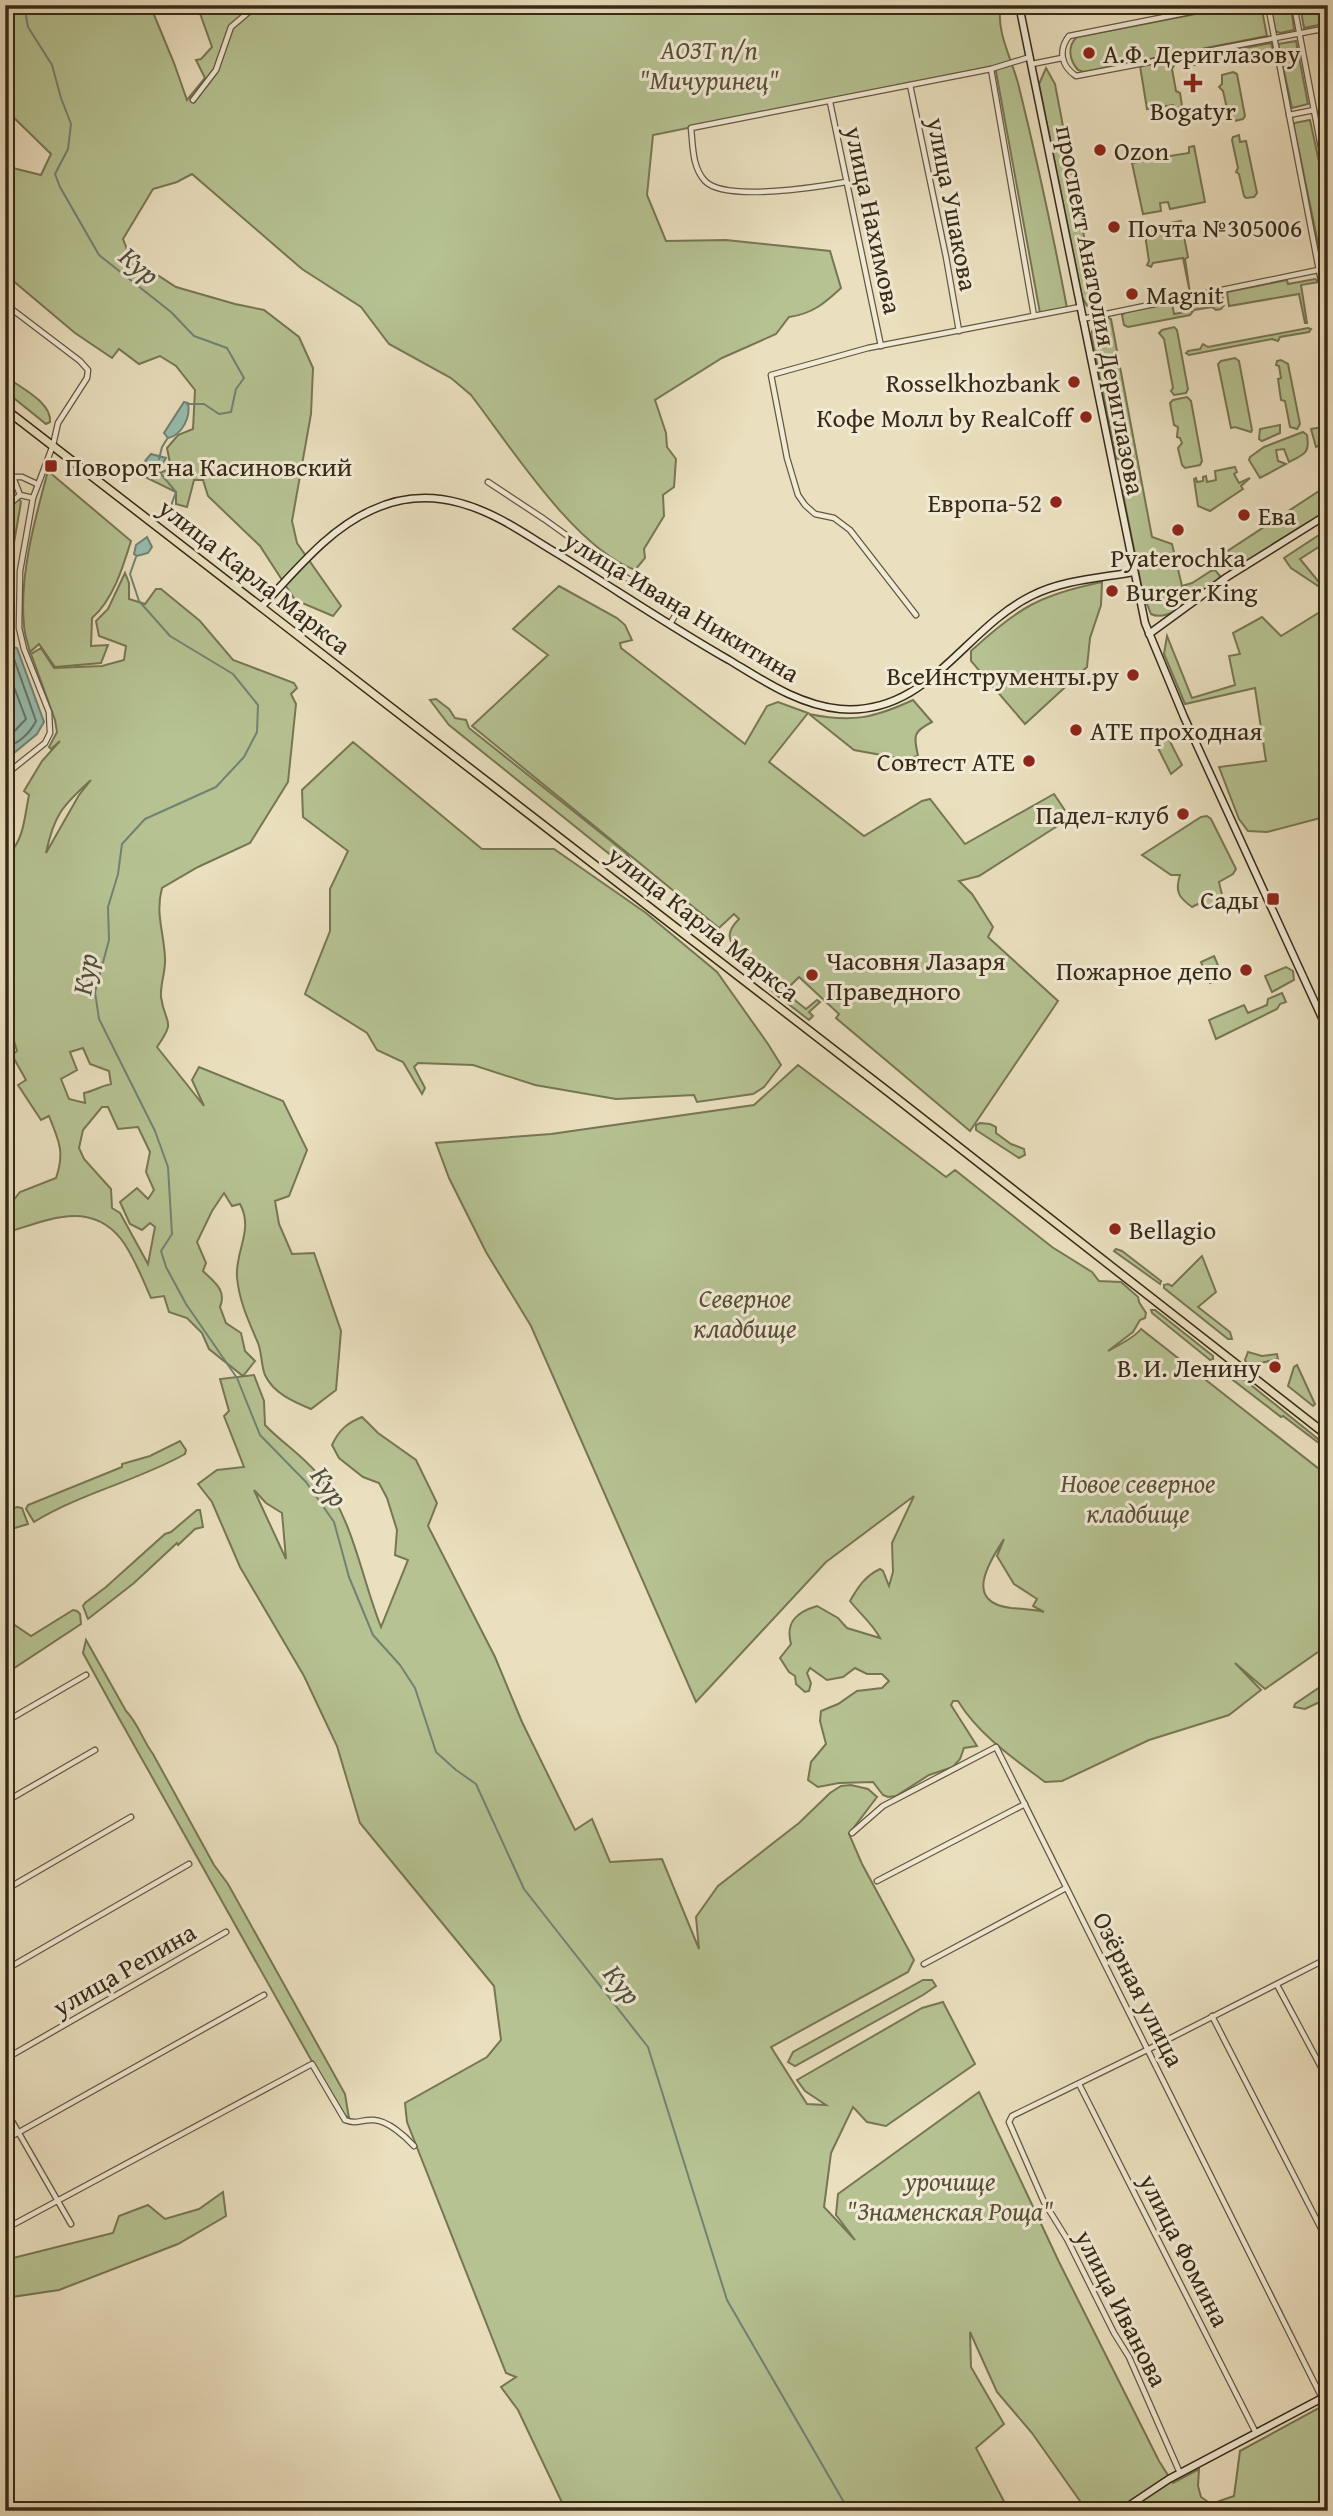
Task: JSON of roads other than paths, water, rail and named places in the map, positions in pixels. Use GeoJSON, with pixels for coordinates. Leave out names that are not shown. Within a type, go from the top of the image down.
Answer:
{"type":"FeatureCollection","features":[{"type":"Feature","properties":{"kind":"main road","name":"проспект Анатолия Дериглазова"},"geometry":{"type":"LineString","coordinates":[[1019,5],[1145,623],[1318,1009]]}},
{"type":"Feature","properties":{"kind":"main road","name":"улица Карла Маркса"},"geometry":{"type":"LineString","coordinates":[[5,409],[1328,1436]]}},
{"type":"Feature","properties":{"kind":"main road","name":"улица Ивана Никитина"},"geometry":{"type":"LineString","coordinates":[[261,607],[323,542],[365,513],[389,503],[428,498],[457,502],[502,519],[784,692],[824,707],[854,709],[896,700],[926,683],[997,620],[1030,596],[1064,584],[1134,572]]}},
{"type":"Feature","properties":{"kind":"main road"},"geometry":{"type":"LineString","coordinates":[[1149,634],[1227,578],[1328,514]]}},
{"type":"Feature","properties":{"kind":"main road"},"geometry":{"type":"LineString","coordinates":[[1318,1009],[1328,1031]]}},
{"type":"Feature","properties":{"kind":"main road"},"geometry":{"type":"LineString","coordinates":[[1121,2511],[1180,2473],[1325,2397]]}},
{"type":"Feature","properties":{"kind":"street"},"geometry":{"type":"LineString","coordinates":[[193,100],[216,70],[231,27],[257,5]]}},
{"type":"Feature","properties":{"kind":"street"},"geometry":{"type":"LineString","coordinates":[[1225,5],[1069,36],[1062,48],[1062,58],[1065,66],[1076,76],[1328,28]]}},
{"type":"Feature","properties":{"kind":"street"},"geometry":{"type":"LineString","coordinates":[[1268,5],[1328,317]]}},
{"type":"Feature","properties":{"kind":"street"},"geometry":{"type":"LineString","coordinates":[[1294,5],[1328,184]]}},
{"type":"Feature","properties":{"kind":"street"},"geometry":{"type":"LineString","coordinates":[[846,182],[785,190],[720,189],[712,186],[699,172],[694,158],[691,128],[1031,60],[1062,58]]}},
{"type":"Feature","properties":{"kind":"street"},"geometry":{"type":"LineString","coordinates":[[991,69],[1034,316]]}},
{"type":"Feature","properties":{"kind":"street","name":"улица Ушакова"},"geometry":{"type":"LineString","coordinates":[[910,85],[959,331]]}},
{"type":"Feature","properties":{"kind":"street","name":"улица Нахимова"},"geometry":{"type":"LineString","coordinates":[[830,102],[881,346]]}},
{"type":"Feature","properties":{"kind":"street"},"geometry":{"type":"LineString","coordinates":[[1289,115],[1314,110]]}},
{"type":"Feature","properties":{"kind":"street"},"geometry":{"type":"LineString","coordinates":[[1082,319],[1328,268]]}},
{"type":"Feature","properties":{"kind":"street"},"geometry":{"type":"LineString","coordinates":[[5,304],[88,370],[87,378],[58,423],[37,484],[20,571],[19,628],[51,722],[50,733],[45,743],[5,775]]}},
{"type":"Feature","properties":{"kind":"street"},"geometry":{"type":"LineString","coordinates":[[916,615],[850,530],[834,518],[815,514],[798,495],[791,476],[771,376],[881,346],[1080,307]]}},
{"type":"Feature","properties":{"kind":"street"},"geometry":{"type":"LineString","coordinates":[[5,469],[13,477],[20,495]]}},
{"type":"Feature","properties":{"kind":"street"},"geometry":{"type":"LineString","coordinates":[[13,477],[22,477],[37,484]]}},
{"type":"Feature","properties":{"kind":"street"},"geometry":{"type":"LineString","coordinates":[[488,482],[622,575],[679,609],[670,624]]}},
{"type":"Feature","properties":{"kind":"street"},"geometry":{"type":"LineString","coordinates":[[20,495],[33,498]]}},
{"type":"Feature","properties":{"kind":"street"},"geometry":{"type":"LineString","coordinates":[[5,508],[20,495]]}},
{"type":"Feature","properties":{"kind":"street"},"geometry":{"type":"LineString","coordinates":[[1318,1009],[1328,1005]]}},
{"type":"Feature","properties":{"kind":"street"},"geometry":{"type":"LineString","coordinates":[[5,1722],[86,1675]]}},
{"type":"Feature","properties":{"kind":"street","name":"Озёрная улица"},"geometry":{"type":"LineString","coordinates":[[852,1833],[883,1806],[996,1747],[1149,2049],[1178,2113],[1325,2397]]}},
{"type":"Feature","properties":{"kind":"street"},"geometry":{"type":"LineString","coordinates":[[5,1802],[95,1750]]}},
{"type":"Feature","properties":{"kind":"street"},"geometry":{"type":"LineString","coordinates":[[877,1881],[1025,1804]]}},
{"type":"Feature","properties":{"kind":"street"},"geometry":{"type":"LineString","coordinates":[[5,1890],[131,1817]]}},
{"type":"Feature","properties":{"kind":"street"},"geometry":{"type":"LineString","coordinates":[[5,1970],[189,1864]]}},
{"type":"Feature","properties":{"kind":"street"},"geometry":{"type":"LineString","coordinates":[[924,1964],[1066,1888]]}},
{"type":"Feature","properties":{"kind":"street","name":"улица Репина"},"geometry":{"type":"LineString","coordinates":[[5,2059],[226,1932]]}},
{"type":"Feature","properties":{"kind":"street"},"geometry":{"type":"LineString","coordinates":[[1079,2084],[1328,1958]]}},
{"type":"Feature","properties":{"kind":"street"},"geometry":{"type":"LineString","coordinates":[[1276,1985],[1328,2080]]}},
{"type":"Feature","properties":{"kind":"street"},"geometry":{"type":"LineString","coordinates":[[5,2140],[264,1995]]}},
{"type":"Feature","properties":{"kind":"street"},"geometry":{"type":"LineString","coordinates":[[1212,2016],[1328,2242]]}},
{"type":"Feature","properties":{"kind":"street"},"geometry":{"type":"LineString","coordinates":[[5,2229],[312,2064],[345,2120],[357,2124],[372,2120],[380,2122],[414,2146]]}},
{"type":"Feature","properties":{"kind":"street","name":"улица Иванова"},"geometry":{"type":"LineString","coordinates":[[1079,2084],[1012,2116],[1009,2123],[1044,2202],[1067,2239],[1114,2333],[1129,2357],[1180,2473]]}},
{"type":"Feature","properties":{"kind":"street","name":"улица Фомина"},"geometry":{"type":"LineString","coordinates":[[1079,2084],[1257,2433]]}},
{"type":"Feature","properties":{"kind":"street"},"geometry":{"type":"LineString","coordinates":[[5,2109],[71,2224]]}},
{"type":"Feature","properties":{"kind":"water"},"geometry":{"type":"Polygon","coordinates":[[[184,402],[188,403],[189,408],[187,419],[177,433],[168,438],[164,433],[184,402]]]}},
{"type":"Feature","properties":{"kind":"water"},"geometry":{"type":"Polygon","coordinates":[[[151,454],[166,458],[159,470],[145,461],[151,454]]]}},
{"type":"Feature","properties":{"kind":"water"},"geometry":{"type":"Polygon","coordinates":[[[147,537],[152,547],[148,553],[137,556],[134,554],[136,545],[147,537]]]}},
{"type":"Feature","properties":{"kind":"water"},"geometry":{"type":"Polygon","coordinates":[[[5,647],[17,648],[44,722],[37,734],[14,753],[5,753],[5,647]]]}},
{"type":"Feature","properties":{"kind":"waterway","name":"Кур"},"geometry":{"type":"LineString","coordinates":[[24,5],[28,27],[52,65],[71,124],[68,149],[55,174],[99,255],[171,312],[194,336],[227,348],[244,378],[236,389],[231,412],[219,414],[204,404],[187,404]]}},
{"type":"Feature","properties":{"kind":"waterway","name":"Кур"},"geometry":{"type":"LineString","coordinates":[[159,459],[167,439]]}},
{"type":"Feature","properties":{"kind":"waterway"},"geometry":{"type":"LineString","coordinates":[[156,468],[176,492],[168,514]]}},
{"type":"Feature","properties":{"kind":"waterway","name":"Кур"},"geometry":{"type":"LineString","coordinates":[[136,557],[130,574],[139,601],[170,636],[233,674],[258,705],[257,732],[244,757],[216,787],[145,819],[122,844],[118,874],[108,907],[109,940],[95,992],[99,1019],[155,1131],[168,1167],[172,1234],[161,1251],[166,1267],[186,1304],[237,1378],[260,1435],[306,1482],[334,1522],[349,1577],[373,1635],[400,1665],[415,1688],[436,1752],[476,1784],[524,1889],[648,2047],[727,2300],[849,2511]]}},
{"type":"Feature","properties":{"kind":"place","name":"А.Ф. Дериглазову"},"geometry":{"type":"Point","coordinates":[1089,53]}},
{"type":"Feature","properties":{"kind":"place","name":"Bogatyr"},"geometry":{"type":"Point","coordinates":[1193,83]}},
{"type":"Feature","properties":{"kind":"place","name":"Ozon"},"geometry":{"type":"Point","coordinates":[1100,150]}},
{"type":"Feature","properties":{"kind":"place","name":"Почта №305006"},"geometry":{"type":"Point","coordinates":[1114,227]}},
{"type":"Feature","properties":{"kind":"place","name":"Magnit"},"geometry":{"type":"Point","coordinates":[1132,294]}},
{"type":"Feature","properties":{"kind":"place","name":"Rosselkhozbank"},"geometry":{"type":"Point","coordinates":[1074,382]}},
{"type":"Feature","properties":{"kind":"place","name":"Кофе Молл by RealCoff"},"geometry":{"type":"Point","coordinates":[1086,417]}},
{"type":"Feature","properties":{"kind":"place","name":"Поворот на Касиновский"},"geometry":{"type":"Point","coordinates":[51,466]}},
{"type":"Feature","properties":{"kind":"place","name":"Европа-52"},"geometry":{"type":"Point","coordinates":[1056,502]}},
{"type":"Feature","properties":{"kind":"place","name":"Ева"},"geometry":{"type":"Point","coordinates":[1244,515]}},
{"type":"Feature","properties":{"kind":"place","name":"Pyaterochka"},"geometry":{"type":"Point","coordinates":[1178,530]}},
{"type":"Feature","properties":{"kind":"place","name":"Burger King"},"geometry":{"type":"Point","coordinates":[1112,591]}},
{"type":"Feature","properties":{"kind":"place","name":"ВсеИнструменты.ру"},"geometry":{"type":"Point","coordinates":[1133,675]}},
{"type":"Feature","properties":{"kind":"place","name":"АТЕ проходная"},"geometry":{"type":"Point","coordinates":[1076,730]}},
{"type":"Feature","properties":{"kind":"place","name":"Совтест АТЕ"},"geometry":{"type":"Point","coordinates":[1029,761]}},
{"type":"Feature","properties":{"kind":"place","name":"Падел-клуб"},"geometry":{"type":"Point","coordinates":[1183,814]}},
{"type":"Feature","properties":{"kind":"place","name":"Сады"},"geometry":{"type":"Point","coordinates":[1273,899]}},
{"type":"Feature","properties":{"kind":"place","name":"Пожарное депо"},"geometry":{"type":"Point","coordinates":[1246,970]}},
{"type":"Feature","properties":{"kind":"place","name":"Часовня Лазаря Праведного"},"geometry":{"type":"Point","coordinates":[812,975]}},
{"type":"Feature","properties":{"kind":"place","name":"Bellagio"},"geometry":{"type":"Point","coordinates":[1115,1229]}},
{"type":"Feature","properties":{"kind":"place","name":"В. И. Ленину"},"geometry":{"type":"Point","coordinates":[1275,1367]}},
{"type":"Feature","properties":{"kind":"park label","name":"АОЗТ п/п \"Мичуринец\""},"geometry":{"type":"Point","coordinates":[709,64]}},
{"type":"Feature","properties":{"kind":"park label","name":"Северное кладбище"},"geometry":{"type":"Point","coordinates":[745,1312]}},
{"type":"Feature","properties":{"kind":"park label","name":"Новое северное кладбище"},"geometry":{"type":"Point","coordinates":[1138,1497]}},
{"type":"Feature","properties":{"kind":"park label","name":"урочище \"Знаменская Роща\""},"geometry":{"type":"Point","coordinates":[950,2195]}}]}
